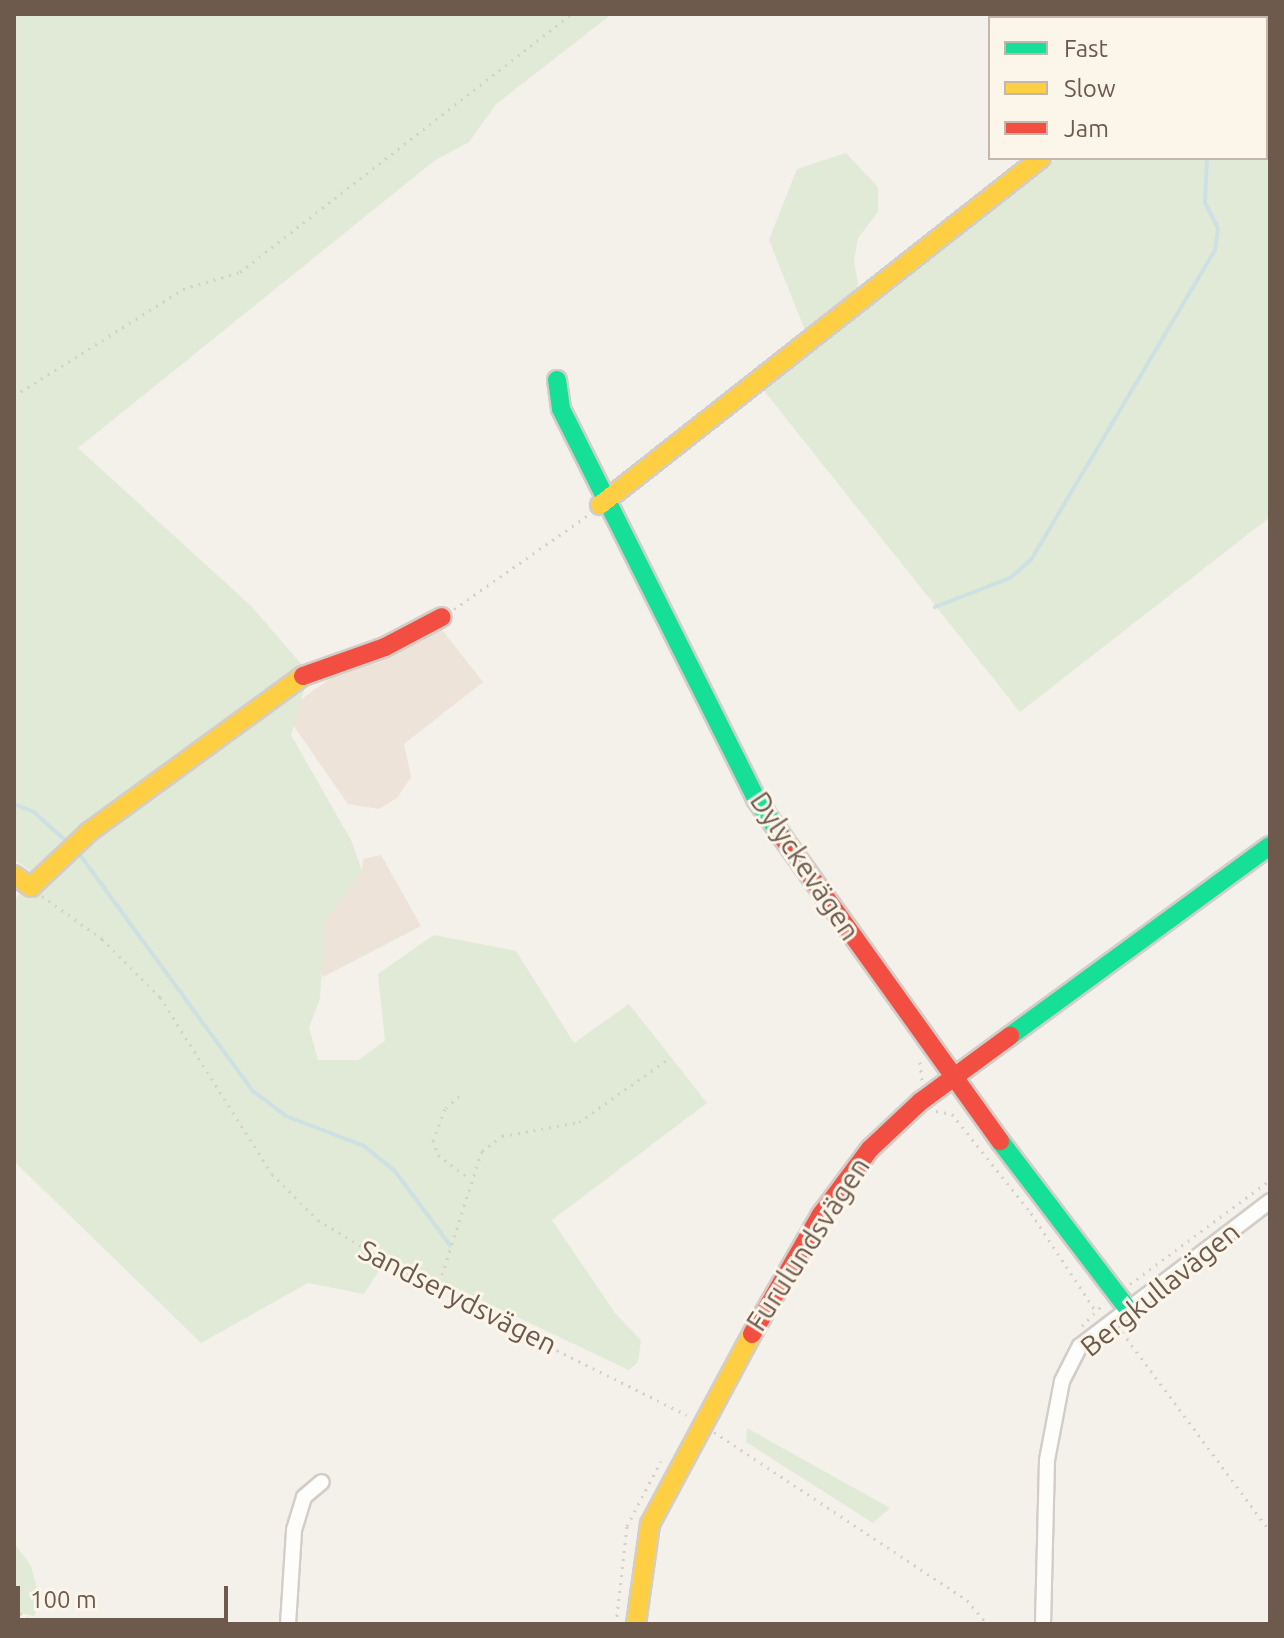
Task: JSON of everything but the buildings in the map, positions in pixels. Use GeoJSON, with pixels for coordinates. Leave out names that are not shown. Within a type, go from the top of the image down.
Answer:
{"type":"FeatureCollection","features":[{"type":"Feature","properties":{"kind":"street"},"geometry":{"type":"LineString","coordinates":[[603,503],[1038,160]]}},
{"type":"Feature","properties":{"kind":"street","name":"Dylyckevägen"},"geometry":{"type":"LineString","coordinates":[[557,380],[561,409],[603,503],[756,799],[953,1079],[1116,1295],[1121,1315]]}},
{"type":"Feature","properties":{"kind":"street"},"geometry":{"type":"LineString","coordinates":[[14,875],[31,887],[89,832],[269,695],[442,617]]}},
{"type":"Feature","properties":{"kind":"street","name":"Furulundsvägen"},"geometry":{"type":"LineString","coordinates":[[636,1624],[650,1524],[694,1419],[820,1216],[870,1149],[920,1102],[1270,846]]}},
{"type":"Feature","properties":{"kind":"street","name":"Bergkullavägen"},"geometry":{"type":"LineString","coordinates":[[1043,1624],[1047,1460],[1062,1381],[1080,1346],[1270,1201]]}},
{"type":"Feature","properties":{"kind":"street"},"geometry":{"type":"LineString","coordinates":[[288,1624],[294,1530],[304,1497],[322,1482]]}},
{"type":"Feature","properties":{"kind":"path"},"geometry":{"type":"LineString","coordinates":[[14,396],[173,295],[240,272],[571,14]]}},
{"type":"Feature","properties":{"kind":"path"},"geometry":{"type":"LineString","coordinates":[[442,617],[603,503]]}},
{"type":"Feature","properties":{"kind":"path","name":"Sandserydsvägen"},"geometry":{"type":"LineString","coordinates":[[31,887],[102,939],[160,997],[272,1174],[318,1220],[437,1290],[694,1419],[967,1600],[987,1624]]}},
{"type":"Feature","properties":{"kind":"path"},"geometry":{"type":"LineString","coordinates":[[437,1290],[470,1179],[482,1151],[495,1139],[579,1122],[667,1060]]}},
{"type":"Feature","properties":{"kind":"path"},"geometry":{"type":"LineString","coordinates":[[919,1060],[921,1086],[914,1095],[920,1102],[952,1114],[1031,1213],[1095,1310]]}},
{"type":"Feature","properties":{"kind":"path"},"geometry":{"type":"LineString","coordinates":[[459,1096],[445,1109],[433,1140],[438,1155],[470,1179]]}},
{"type":"Feature","properties":{"kind":"path"},"geometry":{"type":"LineString","coordinates":[[1074,1335],[1095,1310],[1270,1180]]}},
{"type":"Feature","properties":{"kind":"path"},"geometry":{"type":"LineString","coordinates":[[1121,1315],[1270,1531]]}},
{"type":"Feature","properties":{"kind":"path"},"geometry":{"type":"LineString","coordinates":[[681,1428],[694,1419],[696,1403]]}},
{"type":"Feature","properties":{"kind":"path"},"geometry":{"type":"LineString","coordinates":[[616,1624],[627,1526],[666,1453]]}},
{"type":"Feature","properties":{"kind":"path"},"geometry":{"type":"LineString","coordinates":[[14,1608],[34,1624]]}},
{"type":"Feature","properties":{"kind":"shaded area"},"geometry":{"type":"Polygon","coordinates":[[[439,626],[483,682],[404,744],[411,777],[397,798],[379,809],[348,804],[284,712],[346,667],[439,626]]]}},
{"type":"Feature","properties":{"kind":"shaded area"},"geometry":{"type":"Polygon","coordinates":[[[381,855],[421,926],[323,977],[301,915],[362,871],[363,859],[381,855]]]}},
{"type":"Feature","properties":{"kind":"green space"},"geometry":{"type":"Polygon","coordinates":[[[14,14],[612,14],[496,104],[469,142],[434,161],[78,448],[251,606],[309,673],[291,735],[352,842],[362,871],[325,920],[320,998],[309,1028],[318,1060],[358,1060],[385,1041],[378,974],[434,935],[516,951],[574,1043],[629,1004],[707,1103],[552,1220],[615,1313],[641,1340],[638,1362],[629,1370],[388,1256],[364,1294],[308,1283],[201,1343],[14,1161],[14,902],[32,872],[14,859],[14,14]]]}},
{"type":"Feature","properties":{"kind":"green space"},"geometry":{"type":"Polygon","coordinates":[[[1174,14],[1270,14],[1270,517],[1020,712],[761,387],[1054,160],[1268,160],[1268,16],[1174,14]]]}},
{"type":"Feature","properties":{"kind":"green space"},"geometry":{"type":"Polygon","coordinates":[[[846,153],[878,187],[878,212],[858,238],[854,261],[860,294],[807,335],[769,240],[797,169],[846,153]]]}},
{"type":"Feature","properties":{"kind":"green space"},"geometry":{"type":"Polygon","coordinates":[[[747,1428],[890,1508],[873,1523],[746,1442],[747,1428]]]}},
{"type":"Feature","properties":{"kind":"green space"},"geometry":{"type":"Polygon","coordinates":[[[14,1543],[31,1566],[40,1600],[34,1616],[14,1611],[14,1543]]]}},
{"type":"Feature","properties":{"kind":"waterway"},"geometry":{"type":"LineString","coordinates":[[935,607],[1010,578],[1031,560],[1215,250],[1218,228],[1205,202],[1207,160]]}},
{"type":"Feature","properties":{"kind":"waterway"},"geometry":{"type":"LineString","coordinates":[[14,804],[34,812],[65,840]]}},
{"type":"Feature","properties":{"kind":"waterway"},"geometry":{"type":"LineString","coordinates":[[80,855],[253,1091],[286,1116],[364,1146],[394,1170],[450,1245]]}},
{"type":"Feature","properties":{"kind":"traffic: fast"},"geometry":{"type":"LineString","coordinates":[[557,380],[561,409],[756,799],[783,838]]}},
{"type":"Feature","properties":{"kind":"traffic: fast"},"geometry":{"type":"LineString","coordinates":[[1010,1036],[1270,846]]}},
{"type":"Feature","properties":{"kind":"traffic: fast"},"geometry":{"type":"LineString","coordinates":[[1000,1141],[1128,1309]]}},
{"type":"Feature","properties":{"kind":"traffic: slow"},"geometry":{"type":"LineString","coordinates":[[600,505],[1038,160]]}},
{"type":"Feature","properties":{"kind":"traffic: slow"},"geometry":{"type":"LineString","coordinates":[[14,875],[31,887],[89,832],[303,676]]}},
{"type":"Feature","properties":{"kind":"traffic: slow"},"geometry":{"type":"LineString","coordinates":[[636,1624],[650,1524],[752,1334]]}},
{"type":"Feature","properties":{"kind":"traffic: jam"},"geometry":{"type":"LineString","coordinates":[[303,676],[385,647],[442,617]]}},
{"type":"Feature","properties":{"kind":"traffic: jam"},"geometry":{"type":"LineString","coordinates":[[783,838],[1000,1141]]}},
{"type":"Feature","properties":{"kind":"traffic: jam"},"geometry":{"type":"LineString","coordinates":[[752,1334],[820,1216],[870,1149],[920,1102],[1010,1036]]}}]}
